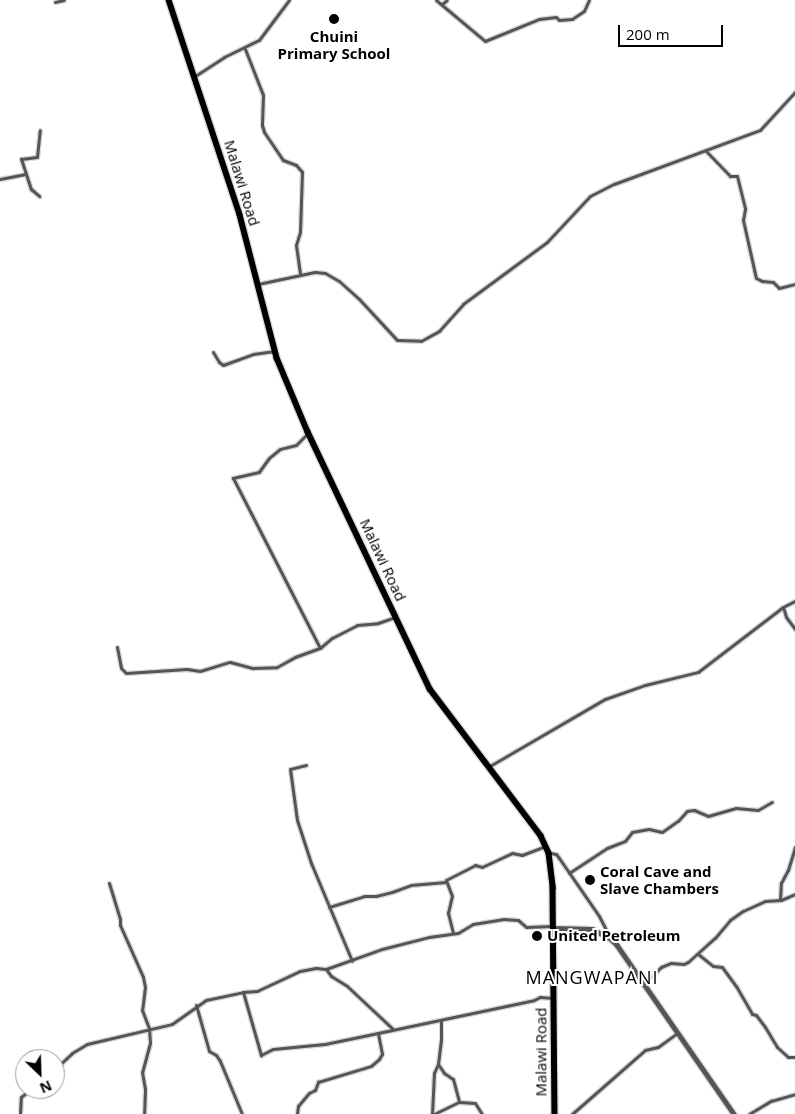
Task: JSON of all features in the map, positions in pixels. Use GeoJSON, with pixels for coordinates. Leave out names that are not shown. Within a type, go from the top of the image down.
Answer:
{"type":"FeatureCollection","features":[{"type":"Feature","properties":{"kind":"main road","name":"Malawi Road"},"geometry":{"type":"LineString","coordinates":[[169,0],[240,214],[276,351],[308,432],[430,689],[546,846],[549,853],[553,888],[555,1114]]}},
{"type":"Feature","properties":{"kind":"street"},"geometry":{"type":"LineString","coordinates":[[55,2],[64,0]]}},
{"type":"Feature","properties":{"kind":"street"},"geometry":{"type":"LineString","coordinates":[[194,76],[224,57],[245,49],[264,35],[289,0]]}},
{"type":"Feature","properties":{"kind":"street"},"geometry":{"type":"LineString","coordinates":[[436,0],[485,41],[539,19],[556,16],[559,20],[572,19],[584,11],[589,0]]}},
{"type":"Feature","properties":{"kind":"street"},"geometry":{"type":"LineString","coordinates":[[442,4],[447,0]]}},
{"type":"Feature","properties":{"kind":"street"},"geometry":{"type":"LineString","coordinates":[[245,49],[263,96],[262,125],[264,132],[283,160],[296,165],[302,172],[300,232],[296,245],[300,275]]}},
{"type":"Feature","properties":{"kind":"street"},"geometry":{"type":"LineString","coordinates":[[258,284],[315,272],[325,273],[338,280],[397,340],[422,341],[439,331],[463,304],[547,242],[590,196],[614,184],[760,130],[795,92]]}},
{"type":"Feature","properties":{"kind":"street"},"geometry":{"type":"LineString","coordinates":[[39,196],[32,189],[21,159],[37,157],[40,130]]}},
{"type":"Feature","properties":{"kind":"street"},"geometry":{"type":"LineString","coordinates":[[706,151],[727,174],[737,176],[743,193],[745,209],[743,220],[756,278],[762,281],[773,282],[780,288],[795,284]]}},
{"type":"Feature","properties":{"kind":"street"},"geometry":{"type":"LineString","coordinates":[[0,179],[26,174]]}},
{"type":"Feature","properties":{"kind":"street"},"geometry":{"type":"LineString","coordinates":[[213,352],[219,362],[224,364],[252,354],[276,351]]}},
{"type":"Feature","properties":{"kind":"street"},"geometry":{"type":"LineString","coordinates":[[308,432],[296,445],[280,449],[269,458],[259,472],[233,478],[320,648]]}},
{"type":"Feature","properties":{"kind":"street"},"geometry":{"type":"LineString","coordinates":[[488,767],[605,699],[645,685],[698,672],[783,607],[795,601]]}},
{"type":"Feature","properties":{"kind":"street"},"geometry":{"type":"LineString","coordinates":[[783,607],[786,617],[795,629]]}},
{"type":"Feature","properties":{"kind":"street"},"geometry":{"type":"LineString","coordinates":[[118,647],[122,672],[205,670],[230,662],[253,668],[277,667],[295,657],[320,648],[332,638],[357,625],[383,622],[395,617]]}},
{"type":"Feature","properties":{"kind":"street"},"geometry":{"type":"LineString","coordinates":[[306,765],[290,768],[293,783],[291,790],[296,803],[302,838],[352,961]]}},
{"type":"Feature","properties":{"kind":"street"},"geometry":{"type":"LineString","coordinates":[[569,873],[607,848],[624,841],[632,832],[649,829],[662,832],[678,821],[687,811],[694,810],[708,816],[736,808],[758,810],[772,802]]}},
{"type":"Feature","properties":{"kind":"street"},"geometry":{"type":"LineString","coordinates":[[329,907],[364,896],[376,896],[392,892],[411,885],[446,882],[446,880],[475,865],[482,867],[512,852],[522,855],[546,846]]}},
{"type":"Feature","properties":{"kind":"street"},"geometry":{"type":"LineString","coordinates":[[780,900],[781,883],[788,870],[795,847]]}},
{"type":"Feature","properties":{"kind":"street"},"geometry":{"type":"LineString","coordinates":[[549,853],[556,854],[600,916],[609,932],[610,938]]}},
{"type":"Feature","properties":{"kind":"street"},"geometry":{"type":"LineString","coordinates":[[446,882],[452,896],[448,913],[453,933]]}},
{"type":"Feature","properties":{"kind":"street"},"geometry":{"type":"LineString","coordinates":[[109,883],[120,919],[120,925],[144,977],[146,995],[142,1010],[149,1028],[149,1048],[141,1077],[145,1089],[144,1114]]}},
{"type":"Feature","properties":{"kind":"street"},"geometry":{"type":"LineString","coordinates":[[645,983],[660,967],[671,963],[686,964],[735,916],[764,902],[780,900],[795,894]]}},
{"type":"Feature","properties":{"kind":"street"},"geometry":{"type":"LineString","coordinates":[[65,1060],[72,1053],[87,1044],[172,1024],[196,1005],[206,1000],[242,992],[257,992],[308,969],[326,969],[382,950],[458,933],[474,924],[503,919],[518,920],[526,927],[592,929],[610,938],[645,983],[677,1034],[734,1114]]}},
{"type":"Feature","properties":{"kind":"street"},"geometry":{"type":"LineString","coordinates":[[698,954],[700,958],[713,966],[722,967],[736,986],[752,1014],[756,1015],[777,1047],[788,1058],[795,1057]]}},
{"type":"Feature","properties":{"kind":"street"},"geometry":{"type":"LineString","coordinates":[[326,969],[331,976],[347,986],[394,1029]]}},
{"type":"Feature","properties":{"kind":"street"},"geometry":{"type":"LineString","coordinates":[[242,992],[261,1055],[273,1049],[325,1044],[534,1000],[540,996],[553,998]]}},
{"type":"Feature","properties":{"kind":"street"},"geometry":{"type":"LineString","coordinates":[[196,1005],[209,1051],[216,1055],[220,1061],[242,1114]]}},
{"type":"Feature","properties":{"kind":"street"},"geometry":{"type":"LineString","coordinates":[[441,1020],[438,1064],[434,1073],[433,1114],[459,1102],[475,1103],[482,1114]]}},
{"type":"Feature","properties":{"kind":"street"},"geometry":{"type":"LineString","coordinates":[[297,1114],[298,1106],[309,1093],[315,1090],[318,1082],[371,1066],[380,1059],[382,1054],[378,1033]]}},
{"type":"Feature","properties":{"kind":"street"},"geometry":{"type":"LineString","coordinates":[[572,1114],[645,1050],[658,1047],[677,1034]]}},
{"type":"Feature","properties":{"kind":"street"},"geometry":{"type":"LineString","coordinates":[[438,1064],[444,1073],[453,1079],[459,1102]]}},
{"type":"Feature","properties":{"kind":"street"},"geometry":{"type":"LineString","coordinates":[[749,1114],[771,1101],[795,1094]]}},
{"type":"Feature","properties":{"kind":"street"},"geometry":{"type":"LineString","coordinates":[[20,1114],[21,1099]]}},
{"type":"Feature","properties":{"kind":"place","name":"Chuini Primary School"},"geometry":{"type":"Point","coordinates":[334,19]}},
{"type":"Feature","properties":{"kind":"place","name":"Coral Cave and Slave Chambers"},"geometry":{"type":"Point","coordinates":[590,880]}},
{"type":"Feature","properties":{"kind":"place","name":"United Petroleum"},"geometry":{"type":"Point","coordinates":[537,936]}},
{"type":"Feature","properties":{"kind":"district","name":"MANGWAPANI"},"geometry":{"type":"Point","coordinates":[592,977]}}]}
